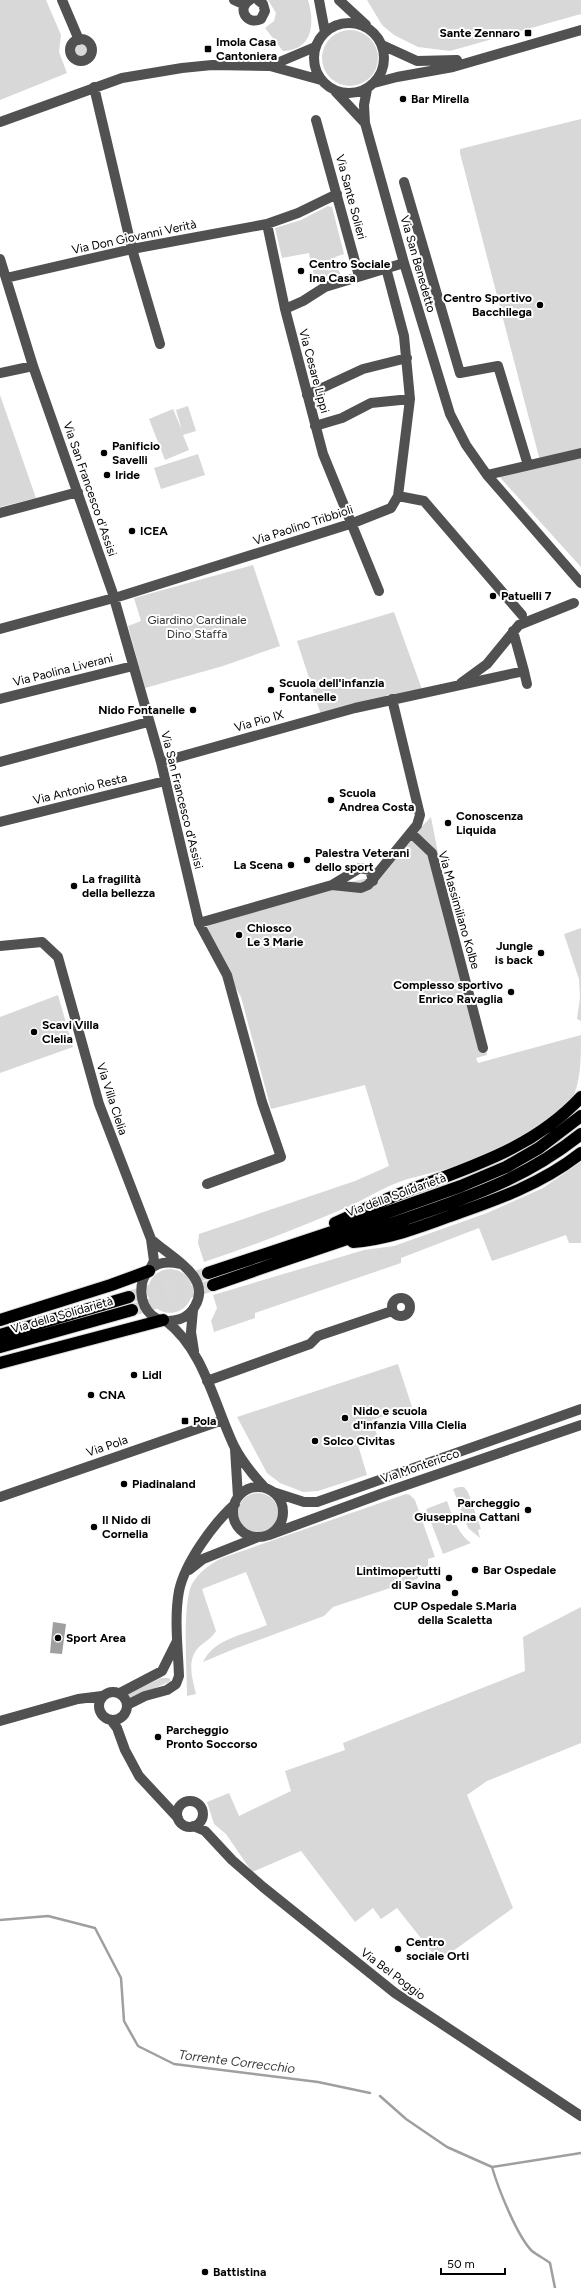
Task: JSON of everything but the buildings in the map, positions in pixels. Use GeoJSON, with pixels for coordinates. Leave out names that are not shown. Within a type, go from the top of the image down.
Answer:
{"type":"FeatureCollection","features":[{"type":"Feature","properties":{"kind":"highway"},"geometry":{"type":"LineString","coordinates":[[286,1247],[384,1200],[490,1160],[526,1142],[560,1119],[581,1097]]}},
{"type":"Feature","properties":{"kind":"highway","name":"Via della Solidarietà"},"geometry":{"type":"LineString","coordinates":[[208,1273],[405,1207],[506,1167],[540,1148],[581,1116]]}},
{"type":"Feature","properties":{"kind":"highway","name":"Via della Solidarietà"},"geometry":{"type":"LineString","coordinates":[[213,1285],[470,1197],[514,1178],[554,1155],[581,1134]]}},
{"type":"Feature","properties":{"kind":"highway"},"geometry":{"type":"LineString","coordinates":[[332,1244],[382,1238],[400,1234],[511,1195],[552,1173],[581,1153]]}},
{"type":"Feature","properties":{"kind":"highway"},"geometry":{"type":"LineString","coordinates":[[0,1320],[110,1285],[150,1270]]}},
{"type":"Feature","properties":{"kind":"highway","name":"Via della Solidarietà"},"geometry":{"type":"LineString","coordinates":[[0,1335],[129,1297]]}},
{"type":"Feature","properties":{"kind":"highway","name":"Via della Solidarietà"},"geometry":{"type":"LineString","coordinates":[[0,1348],[132,1310]]}},
{"type":"Feature","properties":{"kind":"highway"},"geometry":{"type":"LineString","coordinates":[[0,1363],[164,1320]]}},
{"type":"Feature","properties":{"kind":"street"},"geometry":{"type":"LineString","coordinates":[[62,0],[79,40]]}},
{"type":"Feature","properties":{"kind":"street"},"geometry":{"type":"LineString","coordinates":[[234,0],[247,2],[244,15],[250,20],[257,21],[263,17],[265,11],[263,4],[258,0]]}},
{"type":"Feature","properties":{"kind":"street"},"geometry":{"type":"LineString","coordinates":[[319,0],[325,32]]}},
{"type":"Feature","properties":{"kind":"street"},"geometry":{"type":"LineString","coordinates":[[339,0],[377,36],[382,45],[384,65],[371,86]]}},
{"type":"Feature","properties":{"kind":"street"},"geometry":{"type":"LineString","coordinates":[[321,80],[314,64],[315,47],[325,32],[331,27],[346,22],[369,28]]}},
{"type":"Feature","properties":{"kind":"street"},"geometry":{"type":"LineString","coordinates":[[0,122],[94,87],[154,71],[212,65],[270,66],[321,80],[335,90],[351,93],[397,76],[424,73],[581,30]]}},
{"type":"Feature","properties":{"kind":"street"},"geometry":{"type":"LineString","coordinates":[[382,45],[417,61],[438,62],[479,58]]}},
{"type":"Feature","properties":{"kind":"street"},"geometry":{"type":"LineString","coordinates":[[270,66],[315,47]]}},
{"type":"Feature","properties":{"kind":"street"},"geometry":{"type":"LineString","coordinates":[[417,61],[424,73]]}},
{"type":"Feature","properties":{"kind":"street","name":"Via San Benedetto"},"geometry":{"type":"LineString","coordinates":[[371,86],[364,105],[365,124],[404,263],[450,414],[466,445],[487,475],[581,583]]}},
{"type":"Feature","properties":{"kind":"street"},"geometry":{"type":"LineString","coordinates":[[94,87],[132,249],[160,344]]}},
{"type":"Feature","properties":{"kind":"street","name":"Via San Benedetto"},"geometry":{"type":"LineString","coordinates":[[335,90],[365,124]]}},
{"type":"Feature","properties":{"kind":"street","name":"Via Sante Solieri"},"geometry":{"type":"LineString","coordinates":[[316,120],[359,276]]}},
{"type":"Feature","properties":{"kind":"street"},"geometry":{"type":"LineString","coordinates":[[404,182],[460,373],[498,366],[528,464]]}},
{"type":"Feature","properties":{"kind":"street"},"geometry":{"type":"LineString","coordinates":[[267,224],[298,213],[337,194]]}},
{"type":"Feature","properties":{"kind":"street","name":"Via Don Giovanni Verità"},"geometry":{"type":"LineString","coordinates":[[6,278],[132,249],[267,224]]}},
{"type":"Feature","properties":{"kind":"street","name":"Via Cesare Lippi"},"geometry":{"type":"LineString","coordinates":[[267,224],[285,309],[306,395],[323,454],[353,523],[379,591]]}},
{"type":"Feature","properties":{"kind":"street"},"geometry":{"type":"LineString","coordinates":[[285,309],[303,301],[325,287],[404,263]]}},
{"type":"Feature","properties":{"kind":"street","name":"Via San Francesco d'Assisi"},"geometry":{"type":"LineString","coordinates":[[1,265],[33,366],[114,598],[166,781],[199,923],[227,975],[262,1102],[281,1157],[207,1184]]}},
{"type":"Feature","properties":{"kind":"street"},"geometry":{"type":"LineString","coordinates":[[386,268],[407,358],[410,399],[398,496],[424,501],[522,615]]}},
{"type":"Feature","properties":{"kind":"street"},"geometry":{"type":"LineString","coordinates":[[306,395],[363,369],[407,358]]}},
{"type":"Feature","properties":{"kind":"street"},"geometry":{"type":"LineString","coordinates":[[0,374],[33,366]]}},
{"type":"Feature","properties":{"kind":"street"},"geometry":{"type":"LineString","coordinates":[[315,426],[342,418],[371,403],[410,399]]}},
{"type":"Feature","properties":{"kind":"street"},"geometry":{"type":"LineString","coordinates":[[487,475],[528,464],[581,453]]}},
{"type":"Feature","properties":{"kind":"street"},"geometry":{"type":"LineString","coordinates":[[0,513],[78,492]]}},
{"type":"Feature","properties":{"kind":"street","name":"Via Paolino Tribbioli"},"geometry":{"type":"LineString","coordinates":[[0,629],[114,598],[353,523],[391,508],[398,496]]}},
{"type":"Feature","properties":{"kind":"street","name":"Via San Benedetto"},"geometry":{"type":"LineString","coordinates":[[565,563],[581,573]]}},
{"type":"Feature","properties":{"kind":"street","name":"Via Pio IX"},"geometry":{"type":"LineString","coordinates":[[458,686],[487,664],[513,631],[519,626],[574,603]]}},
{"type":"Feature","properties":{"kind":"street"},"geometry":{"type":"LineString","coordinates":[[513,631],[527,684]]}},
{"type":"Feature","properties":{"kind":"street","name":"Via Paolina Liverani"},"geometry":{"type":"LineString","coordinates":[[0,699],[133,666]]}},
{"type":"Feature","properties":{"kind":"street","name":"Via Pio IX"},"geometry":{"type":"LineString","coordinates":[[161,762],[392,699],[524,671]]}},
{"type":"Feature","properties":{"kind":"street"},"geometry":{"type":"LineString","coordinates":[[332,885],[361,888],[373,881],[411,833],[420,815],[392,699]]}},
{"type":"Feature","properties":{"kind":"street"},"geometry":{"type":"LineString","coordinates":[[0,762],[148,722]]}},
{"type":"Feature","properties":{"kind":"street","name":"Via Antonio Resta"},"geometry":{"type":"LineString","coordinates":[[0,822],[166,781]]}},
{"type":"Feature","properties":{"kind":"street","name":"Via Massimiliano Kolbe"},"geometry":{"type":"LineString","coordinates":[[411,833],[432,853],[483,1048]]}},
{"type":"Feature","properties":{"kind":"street"},"geometry":{"type":"LineString","coordinates":[[199,923],[332,885],[360,868],[386,863]]}},
{"type":"Feature","properties":{"kind":"street"},"geometry":{"type":"LineString","coordinates":[[365,867],[373,874],[373,881]]}},
{"type":"Feature","properties":{"kind":"street","name":"Via Villa Clelia"},"geometry":{"type":"LineString","coordinates":[[0,946],[42,942],[58,957],[99,1104],[151,1239],[154,1261],[141,1284],[142,1300],[150,1313],[164,1320],[182,1335],[195,1353]]}},
{"type":"Feature","properties":{"kind":"street","name":"Via Villa Clelia"},"geometry":{"type":"LineString","coordinates":[[151,1239],[191,1272],[198,1284],[197,1302],[192,1310],[191,1332],[195,1353],[235,1447],[250,1471],[269,1490]]}},
{"type":"Feature","properties":{"kind":"street"},"geometry":{"type":"LineString","coordinates":[[150,1270],[165,1263],[180,1264]]}},
{"type":"Feature","properties":{"kind":"street"},"geometry":{"type":"LineString","coordinates":[[164,1320],[180,1319],[192,1310]]}},
{"type":"Feature","properties":{"kind":"street"},"geometry":{"type":"LineString","coordinates":[[207,1381],[310,1344],[318,1336],[392,1311]]}},
{"type":"Feature","properties":{"kind":"street","name":"Via Montericco"},"geometry":{"type":"LineString","coordinates":[[269,1490],[304,1502],[317,1502],[581,1409]]}},
{"type":"Feature","properties":{"kind":"street","name":"Via Pola"},"geometry":{"type":"LineString","coordinates":[[0,1497],[223,1420]]}},
{"type":"Feature","properties":{"kind":"street","name":"Via Montericco"},"geometry":{"type":"LineString","coordinates":[[269,1535],[386,1492],[581,1425]]}},
{"type":"Feature","properties":{"kind":"street","name":"Via Villa Clelia"},"geometry":{"type":"LineString","coordinates":[[235,1447],[237,1501]]}},
{"type":"Feature","properties":{"kind":"street"},"geometry":{"type":"LineString","coordinates":[[120,1693],[124,1696],[127,1705],[145,1696],[172,1687],[179,1680],[179,1591],[186,1573],[205,1541],[226,1512],[250,1489],[269,1490],[283,1506],[281,1523],[269,1535],[258,1537],[203,1559],[186,1573]]}},
{"type":"Feature","properties":{"kind":"street"},"geometry":{"type":"LineString","coordinates":[[237,1501],[234,1520],[238,1527],[250,1536],[258,1537]]}},
{"type":"Feature","properties":{"kind":"street"},"geometry":{"type":"LineString","coordinates":[[162,1671],[178,1637]]}},
{"type":"Feature","properties":{"kind":"street"},"geometry":{"type":"LineString","coordinates":[[0,1721],[78,1700],[102,1696],[110,1692],[120,1693],[162,1671],[174,1671],[179,1680]]}},
{"type":"Feature","properties":{"kind":"street"},"geometry":{"type":"LineString","coordinates":[[99,1709],[102,1696]]}},
{"type":"Feature","properties":{"kind":"street","name":"Via Bel Poggio"},"geometry":{"type":"LineString","coordinates":[[78,1700],[89,1702],[99,1709],[103,1716],[111,1720],[120,1735],[139,1776],[165,1803],[182,1824],[193,1826],[205,1831],[232,1860],[263,1887],[395,1993],[579,2112]]}},
{"type":"Feature","properties":{"kind":"street","name":"Via Bel Poggio"},"geometry":{"type":"LineString","coordinates":[[120,1735],[121,1717],[127,1705]]}},
{"type":"Feature","properties":{"kind":"street"},"geometry":{"type":"LineString","coordinates":[[111,1720],[121,1717]]}},
{"type":"Feature","properties":{"kind":"street"},"geometry":{"type":"LineString","coordinates":[[165,1803],[192,1801],[198,1804],[203,1816],[205,1831]]}},
{"type":"Feature","properties":{"kind":"street"},"geometry":{"type":"LineString","coordinates":[[178,1818],[178,1810],[185,1802]]}},
{"type":"Feature","properties":{"kind":"street"},"geometry":{"type":"LineString","coordinates":[[193,1826],[199,1822],[203,1816]]}},
{"type":"Feature","properties":{"kind":"green space"},"geometry":{"type":"Polygon","coordinates":[[[0,0],[46,0],[61,35],[59,52],[67,73],[0,100],[0,0]]]}},
{"type":"Feature","properties":{"kind":"green space"},"geometry":{"type":"Polygon","coordinates":[[[268,0],[308,0],[311,26],[306,40],[301,46],[283,51],[265,28],[274,21],[276,13],[268,0]]]}},
{"type":"Feature","properties":{"kind":"green space"},"geometry":{"type":"Polygon","coordinates":[[[367,0],[581,0],[581,14],[450,51],[418,47],[394,35],[382,25],[367,0]]]}},
{"type":"Feature","properties":{"kind":"green space"},"geometry":{"type":"Polygon","coordinates":[[[345,30],[355,30],[370,38],[376,47],[378,58],[376,69],[370,78],[355,86],[345,86],[334,81],[327,74],[322,63],[322,53],[327,42],[334,35],[345,30]]]}},
{"type":"Feature","properties":{"kind":"green space"},"geometry":{"type":"Polygon","coordinates":[[[81,43],[86,45],[88,50],[86,55],[81,57],[76,55],[74,50],[76,45],[81,43]]]}},
{"type":"Feature","properties":{"kind":"green space","name":"Centro Sportivo Bacchilega"},"geometry":{"type":"Polygon","coordinates":[[[581,119],[581,567],[496,473],[540,461],[460,149],[581,119]]]}},
{"type":"Feature","properties":{"kind":"green space"},"geometry":{"type":"Polygon","coordinates":[[[328,206],[332,207],[344,254],[335,257],[340,274],[316,284],[309,253],[282,258],[275,228],[301,220],[328,206]]]}},
{"type":"Feature","properties":{"kind":"green space"},"geometry":{"type":"Polygon","coordinates":[[[0,395],[36,498],[0,507],[0,395]]]}},
{"type":"Feature","properties":{"kind":"green space"},"geometry":{"type":"Polygon","coordinates":[[[188,406],[196,431],[183,435],[189,450],[165,460],[149,419],[173,409],[182,430],[176,410],[188,406]]]}},
{"type":"Feature","properties":{"kind":"green space"},"geometry":{"type":"Polygon","coordinates":[[[198,454],[205,475],[161,489],[154,468],[198,454]]]}},
{"type":"Feature","properties":{"kind":"green space","name":"Giardino Cardinale Dino Staffa"},"geometry":{"type":"Polygon","coordinates":[[[253,565],[280,646],[223,666],[145,688],[128,626],[141,621],[134,598],[253,565]]]}},
{"type":"Feature","properties":{"kind":"green space"},"geometry":{"type":"Polygon","coordinates":[[[394,612],[423,692],[321,715],[297,641],[394,612]]]}},
{"type":"Feature","properties":{"kind":"green space"},"geometry":{"type":"Polygon","coordinates":[[[431,817],[448,905],[487,1055],[476,1058],[478,1063],[581,1035],[579,1077],[572,1099],[548,1122],[502,1148],[455,1166],[401,1181],[310,1223],[204,1262],[198,1243],[199,1234],[355,1181],[389,1166],[365,1085],[271,1109],[241,997],[208,939],[207,923],[292,895],[373,877],[431,817]]]}},
{"type":"Feature","properties":{"kind":"green space"},"geometry":{"type":"Polygon","coordinates":[[[581,928],[581,1021],[577,1019],[580,998],[579,979],[564,934],[581,928]]]}},
{"type":"Feature","properties":{"kind":"green space","name":"Scavi Villa Clelia"},"geometry":{"type":"Polygon","coordinates":[[[58,995],[73,1047],[0,1073],[0,1017],[58,995]]]}},
{"type":"Feature","properties":{"kind":"green space"},"geometry":{"type":"Polygon","coordinates":[[[581,1162],[581,1243],[569,1243],[566,1235],[492,1261],[479,1228],[401,1258],[401,1263],[255,1313],[255,1318],[214,1332],[211,1321],[217,1308],[213,1295],[364,1250],[394,1246],[487,1213],[543,1188],[581,1162]]]}},
{"type":"Feature","properties":{"kind":"green space"},"geometry":{"type":"Polygon","coordinates":[[[166,1269],[174,1269],[179,1270],[186,1275],[191,1282],[191,1300],[186,1307],[179,1312],[166,1313],[158,1310],[151,1303],[148,1295],[148,1287],[151,1279],[158,1272],[166,1269]]]}},
{"type":"Feature","properties":{"kind":"green space"},"geometry":{"type":"Polygon","coordinates":[[[398,1364],[412,1407],[372,1420],[378,1438],[358,1445],[367,1475],[318,1491],[303,1492],[280,1483],[267,1473],[237,1417],[398,1364]]]}},
{"type":"Feature","properties":{"kind":"green space"},"geometry":{"type":"Polygon","coordinates":[[[464,1487],[468,1492],[481,1529],[478,1530],[480,1538],[468,1528],[453,1489],[464,1487]]]}},
{"type":"Feature","properties":{"kind":"green space"},"geometry":{"type":"Polygon","coordinates":[[[262,1493],[269,1496],[275,1502],[278,1513],[277,1521],[269,1530],[262,1533],[254,1533],[247,1530],[239,1521],[238,1509],[241,1502],[250,1494],[262,1493]]]}},
{"type":"Feature","properties":{"kind":"green space"},"geometry":{"type":"Polygon","coordinates":[[[406,1494],[410,1495],[415,1500],[435,1557],[428,1559],[428,1566],[424,1568],[417,1579],[333,1607],[324,1616],[203,1662],[208,1654],[222,1642],[267,1625],[246,1572],[202,1589],[216,1631],[211,1638],[200,1646],[193,1657],[191,1669],[196,1694],[187,1696],[187,1606],[192,1584],[201,1572],[222,1558],[406,1494]]]}},
{"type":"Feature","properties":{"kind":"green space"},"geometry":{"type":"Polygon","coordinates":[[[447,1501],[459,1530],[471,1543],[443,1554],[426,1509],[447,1501]]]}},
{"type":"Feature","properties":{"kind":"green space"},"geometry":{"type":"Polygon","coordinates":[[[581,1607],[581,1743],[487,1781],[467,1795],[513,1908],[439,1961],[397,1908],[381,1919],[373,1908],[355,1922],[301,1851],[252,1872],[226,1834],[214,1824],[207,1802],[229,1793],[239,1816],[291,1791],[285,1771],[345,1750],[343,1743],[525,1671],[523,1637],[581,1607]]]}},
{"type":"Feature","properties":{"kind":"green space"},"geometry":{"type":"Polygon","coordinates":[[[161,1678],[169,1678],[171,1681],[130,1699],[128,1694],[161,1678]]]}},
{"type":"Feature","properties":{"kind":"shaded area","name":"Sport Area"},"geometry":{"type":"Polygon","coordinates":[[[53,1622],[66,1624],[62,1654],[50,1653],[53,1622]]]}},
{"type":"Feature","properties":{"kind":"waterway","name":"Torrente Correcchio"},"geometry":{"type":"LineString","coordinates":[[0,1920],[48,1916],[95,1928],[121,1978],[124,2021],[138,2046],[174,2064],[318,2082],[370,2093]]}},
{"type":"Feature","properties":{"kind":"waterway","name":"Torrente Correcchio"},"geometry":{"type":"LineString","coordinates":[[380,2096],[406,2119],[447,2147],[492,2167],[581,2153]]}},
{"type":"Feature","properties":{"kind":"waterway"},"geometry":{"type":"LineString","coordinates":[[492,2167],[503,2199],[526,2244],[532,2251],[550,2263],[555,2288]]}},
{"type":"Feature","properties":{"kind":"tunnel"},"geometry":{"type":"LineString","coordinates":[[129,1297],[208,1273]]}},
{"type":"Feature","properties":{"kind":"tunnel"},"geometry":{"type":"LineString","coordinates":[[132,1310],[213,1285]]}},
{"type":"Feature","properties":{"kind":"place","name":"Sante Zennaro"},"geometry":{"type":"Point","coordinates":[528,33]}},
{"type":"Feature","properties":{"kind":"place","name":"Imola Casa Cantoniera"},"geometry":{"type":"Point","coordinates":[208,49]}},
{"type":"Feature","properties":{"kind":"place","name":"Bar Mirella"},"geometry":{"type":"Point","coordinates":[403,99]}},
{"type":"Feature","properties":{"kind":"place","name":"Centro Sociale Ina Casa"},"geometry":{"type":"Point","coordinates":[301,271]}},
{"type":"Feature","properties":{"kind":"place","name":"Centro Sportivo Bacchilega"},"geometry":{"type":"Point","coordinates":[540,305]}},
{"type":"Feature","properties":{"kind":"place","name":"Panificio Savelli"},"geometry":{"type":"Point","coordinates":[104,453]}},
{"type":"Feature","properties":{"kind":"place","name":"Iride"},"geometry":{"type":"Point","coordinates":[107,475]}},
{"type":"Feature","properties":{"kind":"place","name":"ICEA"},"geometry":{"type":"Point","coordinates":[132,531]}},
{"type":"Feature","properties":{"kind":"place","name":"Patuelli 7"},"geometry":{"type":"Point","coordinates":[493,596]}},
{"type":"Feature","properties":{"kind":"place","name":"Scuola dell'infanzia Fontanelle"},"geometry":{"type":"Point","coordinates":[271,690]}},
{"type":"Feature","properties":{"kind":"place","name":"Nido Fontanelle"},"geometry":{"type":"Point","coordinates":[193,710]}},
{"type":"Feature","properties":{"kind":"place","name":"Scuola Andrea Costa"},"geometry":{"type":"Point","coordinates":[331,800]}},
{"type":"Feature","properties":{"kind":"place","name":"Conoscenza Liquida"},"geometry":{"type":"Point","coordinates":[448,823]}},
{"type":"Feature","properties":{"kind":"place","name":"Palestra Veterani dello sport"},"geometry":{"type":"Point","coordinates":[307,860]}},
{"type":"Feature","properties":{"kind":"place","name":"La Scena"},"geometry":{"type":"Point","coordinates":[291,865]}},
{"type":"Feature","properties":{"kind":"place","name":"La fragilità della bellezza"},"geometry":{"type":"Point","coordinates":[74,886]}},
{"type":"Feature","properties":{"kind":"place","name":"Chiosco Le 3 Marie"},"geometry":{"type":"Point","coordinates":[239,935]}},
{"type":"Feature","properties":{"kind":"place","name":"Jungle is back"},"geometry":{"type":"Point","coordinates":[541,953]}},
{"type":"Feature","properties":{"kind":"place","name":"Complesso sportivo Enrico Ravaglia"},"geometry":{"type":"Point","coordinates":[511,992]}},
{"type":"Feature","properties":{"kind":"place","name":"Scavi Villa Clelia"},"geometry":{"type":"Point","coordinates":[34,1032]}},
{"type":"Feature","properties":{"kind":"place","name":"Lidl"},"geometry":{"type":"Point","coordinates":[134,1375]}},
{"type":"Feature","properties":{"kind":"place","name":"CNA"},"geometry":{"type":"Point","coordinates":[91,1395]}},
{"type":"Feature","properties":{"kind":"place","name":"Nido e scuola d'infanzia Villa Clelia"},"geometry":{"type":"Point","coordinates":[345,1418]}},
{"type":"Feature","properties":{"kind":"place","name":"Pola"},"geometry":{"type":"Point","coordinates":[185,1421]}},
{"type":"Feature","properties":{"kind":"place","name":"Solco Civitas"},"geometry":{"type":"Point","coordinates":[315,1441]}},
{"type":"Feature","properties":{"kind":"place","name":"Piadinaland"},"geometry":{"type":"Point","coordinates":[124,1484]}},
{"type":"Feature","properties":{"kind":"place","name":"Parcheggio Giuseppina Cattani"},"geometry":{"type":"Point","coordinates":[528,1510]}},
{"type":"Feature","properties":{"kind":"place","name":"Il Nido di Cornelia"},"geometry":{"type":"Point","coordinates":[94,1527]}},
{"type":"Feature","properties":{"kind":"place","name":"Bar Ospedale"},"geometry":{"type":"Point","coordinates":[475,1570]}},
{"type":"Feature","properties":{"kind":"place","name":"Lintimopertutti di Savina"},"geometry":{"type":"Point","coordinates":[449,1578]}},
{"type":"Feature","properties":{"kind":"place","name":"CUP Ospedale S.Maria della Scaletta"},"geometry":{"type":"Point","coordinates":[455,1593]}},
{"type":"Feature","properties":{"kind":"place","name":"Sport Area"},"geometry":{"type":"Point","coordinates":[58,1638]}},
{"type":"Feature","properties":{"kind":"place","name":"Parcheggio Pronto Soccorso"},"geometry":{"type":"Point","coordinates":[158,1737]}},
{"type":"Feature","properties":{"kind":"place","name":"Centro sociale Orti"},"geometry":{"type":"Point","coordinates":[398,1949]}},
{"type":"Feature","properties":{"kind":"place","name":"Battistina"},"geometry":{"type":"Point","coordinates":[205,2272]}}]}
